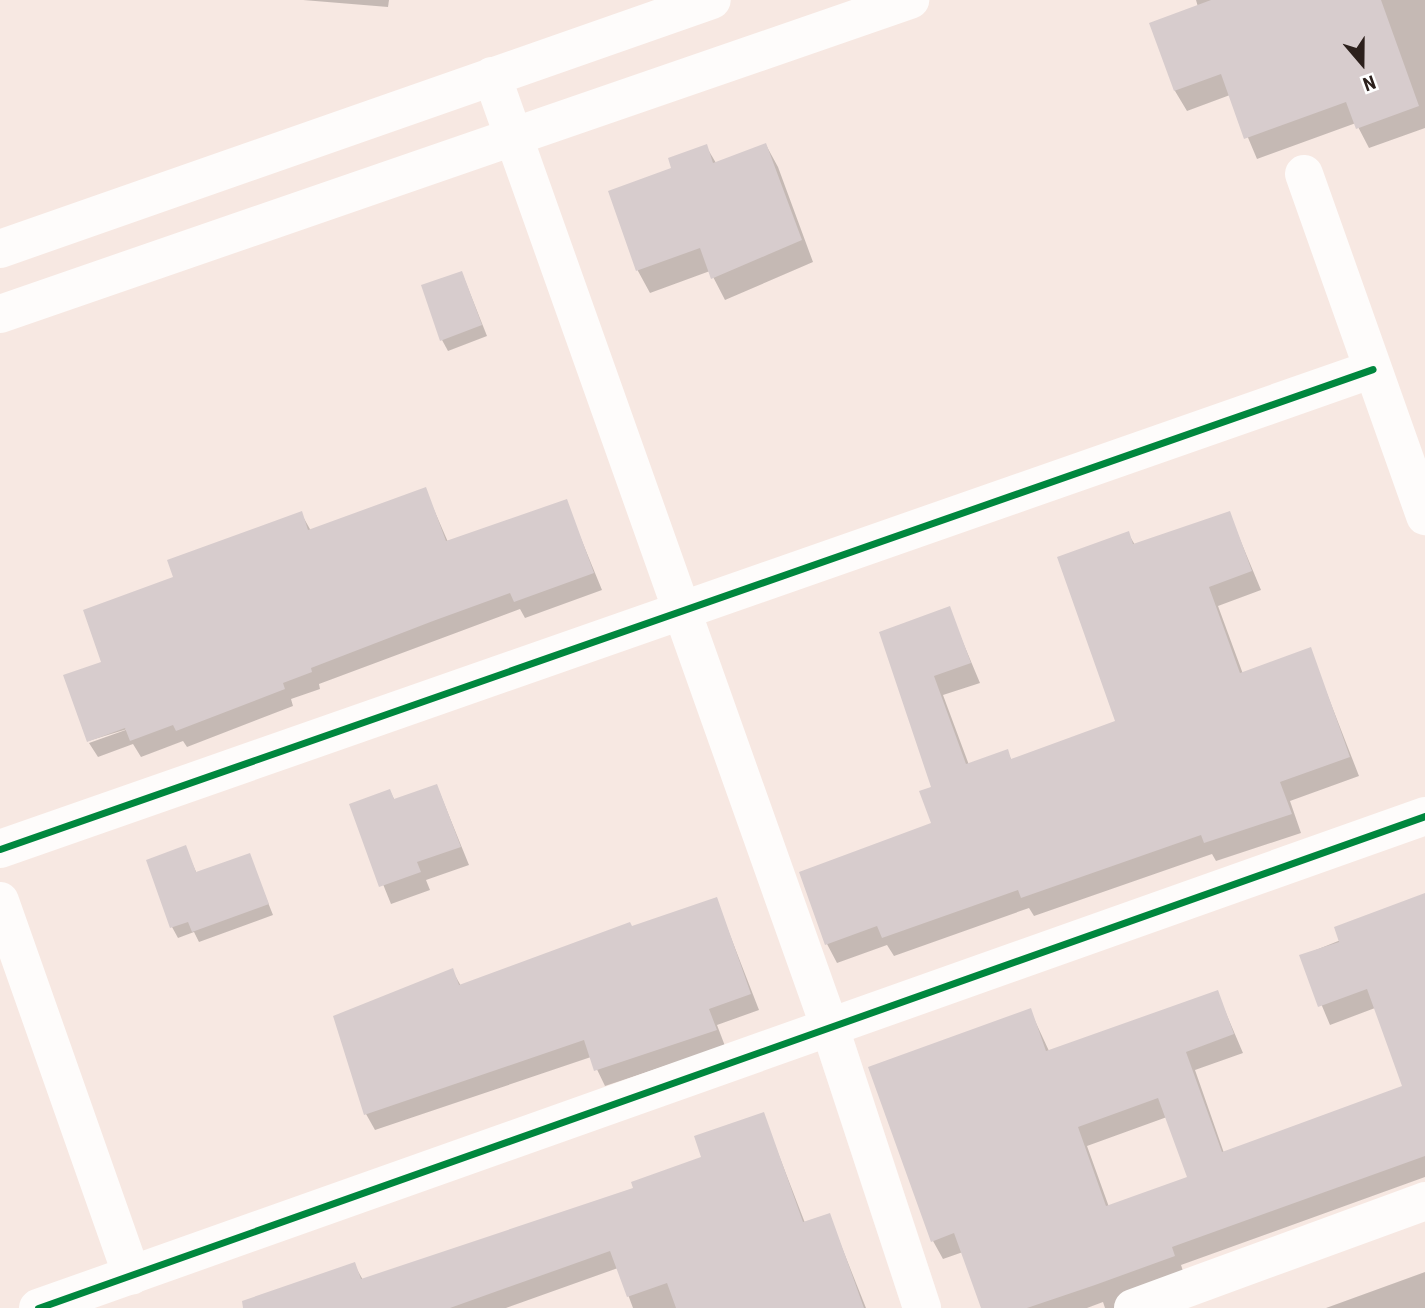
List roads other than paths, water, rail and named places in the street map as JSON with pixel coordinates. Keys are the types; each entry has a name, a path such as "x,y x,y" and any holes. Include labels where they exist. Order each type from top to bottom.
{"street":[{"path":"0,249 712,0"},
{"path":"0,314 512,135 910,0"},
{"path":"492,76 830,1028 922,1308"},
{"path":"1304,174 1425,516"},
{"path":"0,849 1373,369"},
{"path":"38,1308 1425,816"},
{"path":"0,901 132,1275"},
{"path":"1133,1308 1208,1296 1425,1201"}]}
